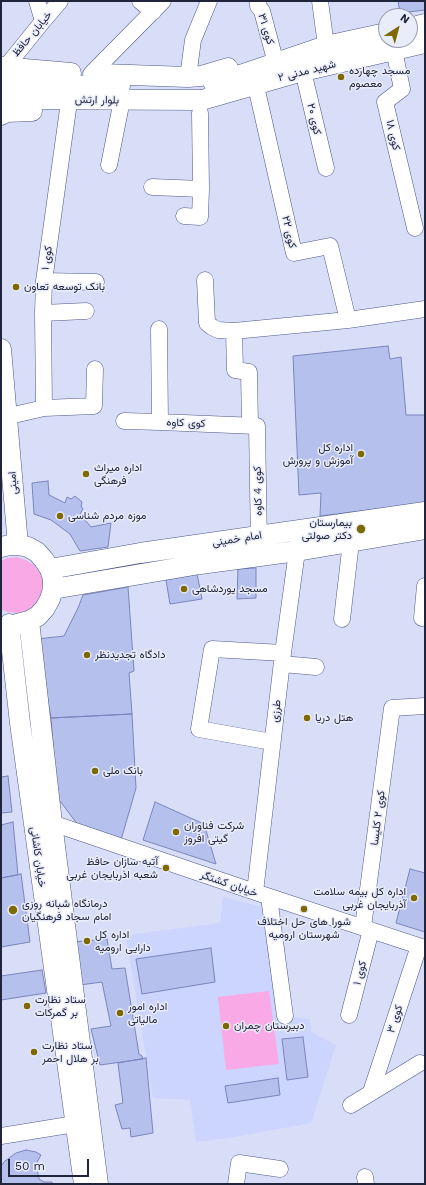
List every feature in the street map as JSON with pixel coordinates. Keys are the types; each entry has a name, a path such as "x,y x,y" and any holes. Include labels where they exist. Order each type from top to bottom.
{"main road":[{"name":"شهید مدنی ۲","path":"288,65 326,46 378,42"},
{"name":"شهید مدنی ۲","path":"192,94 201,88 288,65 378,44"},
{"path":"3,90 91,74 192,94 258,95 288,65"},
{"path":"3,90 68,109 120,110 192,94"},
{"name":"بلوار ارتش","path":"3,90 192,94"},
{"name":"امینی","path":"1,350 4,417 6,542"},
{"name":"امام خمینی","path":"53,589 200,564 297,551 351,533 425,512"},
{"name":"امام خمینی","path":"50,569 140,553 302,530 351,533 425,529"},
{"path":"5,623 19,624 38,616 50,599 53,589 53,579 50,569 37,552 28,547 6,542"},
{"path":"29,621 43,823 98,1184"},
{"name":"خیابان کاشانی","path":"5,623 20,723 43,823 75,1124 84,1184"}],"street":[{"path":"37,1 43,21"},
{"name":"خیابان حافظ","path":"3,90 43,21 60,1"},
{"path":"91,74 158,7 140,1"},
{"path":"184,216 200,217 201,188 192,94 193,40 209,1"},
{"name":"کوی ۳۱","path":"258,1 258,6 288,65"},
{"path":"320,1 326,46"},
{"name":"کوی ۱۸","path":"392,48 402,89 385,102 415,228"},
{"name":"کوی ۲۰","path":"288,65 326,168"},
{"name":"کوی ۲۲","path":"258,95 294,254 330,246 348,320"},
{"name":"کوی ۱","path":"44,408 44,281 68,109"},
{"path":"109,164 120,110"},
{"path":"152,187 201,188"},
{"path":"205,280 207,323 218,330 234,331 424,311"},
{"path":"44,281 96,282"},
{"path":"43,313 86,311"},
{"name":"کوی کاوه","path":"159,329 160,422 253,425"},
{"name":"کوی 4 کاوه","path":"234,331 235,370 249,372 259,556"},
{"path":"4,417 44,408 94,406 95,369"},
{"path":"124,421 160,422"},
{"name":"طرزی","path":"285,1016 262,895 272,742 297,551 302,530"},
{"path":"342,619 351,533"},
{"path":"422,618 425,586"},
{"path":"272,742 199,729 212,649 282,658 316,668"},
{"name":"کوی ۲ کلیسا","path":"367,929 392,708 425,706"},
{"name":"خیابان کشتگر","path":"43,823 422,947"},
{"name":"کوی ۱","path":"349,1016 367,929"},
{"name":"کوی ۳","path":"371,1092 422,947"},
{"path":"351,1105 420,1063"},
{"path":"1,1136 75,1124"},
{"path":"236,1184 239,1163 280,1169"}],"shaded area":[{"path":"17,557 34,565 40,572 43,581 39,599 26,611 17,613 8,612 1,609 1,561 7,558"},
{"name":"دبیرستان چمران","path":"223,897 270,909 285,1016 310,1019 311,1032 336,1045 311,1123 229,1138 196,1142 190,1100 153,1098 126,937 136,934 220,923"},
{"path":"269,991 279,1064 226,1070 218,997"}],"building":[{"path":"398,1 425,1 425,10 418,11 418,8 399,8"},
{"name":"اداره کل آموزش و پرورش","path":"388,346 390,359 401,357 406,415 425,415 425,503 320,516 321,493 299,495 293,356"},
{"name":"موزه مردم شناسی","path":"48,481 49,495 65,503 67,497 71,499 75,496 82,502 81,506 83,509 80,514 91,527 111,523 108,547 80,551 70,534 51,520 34,514 32,483"},
{"path":"256,568 256,598 237,599 238,569"},
{"name":"مسجد یوردشاهی","path":"197,574 202,599 170,604 166,580"},
{"name":"دادگاه تجدیدنظر","path":"128,587 134,671 129,673 132,714 51,718 37,639 64,636 83,595"},
{"name":"بانک ملی","path":"132,714 136,788 121,840 78,825 57,797 51,718"},
{"path":"8,776 12,812 1,813 1,777"},
{"name":"شرکت فناوران گیتی افروز","path":"155,802 204,824 216,864 143,840"},
{"path":"13,822 18,875 1,878 1,825"},
{"name":"اداره کل بیمه سلامت آذربایجان غربی","path":"410,869 425,873 425,932 396,923"},
{"name":"درمانگاه شبانه روزی امام سجاد فرهنگیان","path":"21,874 30,942 1,947 1,878"},
{"name":"اداره امور مالیاتی","path":"107,939 112,969 125,968 139,1054 143,1059 100,1065 91,1029 111,1026 102,982 80,985 72,942"},
{"path":"211,948 215,982 142,994 136,959"},
{"path":"42,970 46,993 1,1000 1,976"},
{"path":"303,1037 308,1077 287,1080 282,1039"},
{"path":"146,1058 153,1133 131,1137 130,1128 122,1129 115,1105 123,1103 118,1063"},
{"path":"278,1078 280,1095 228,1103 225,1086"},
{"path":"26,1150 36,1152 41,1155 36,1164 39,1179 44,1182 52,1182 53,1184 1,1184 1,1166 16,1153"}],"place":[{"name":"مسجد چهارده معصوم","path":"341,77"},
{"name":"بانک توسعه تعاون","path":"16,287"},
{"name":"اداره کل آموزش و پرورش","path":"361,454"},
{"name":"اداره میراث فرهنگی","path":"86,474"},
{"name":"موزه مردم شناسی","path":"60,516"},
{"name":"بیمارستان دکتر صولتی","path":"361,529"},
{"name":"مسجد یوردشاهی","path":"184,589"},
{"name":"دادگاه تجدیدنظر","path":"87,655"},
{"name":"هتل دریا","path":"307,718"},
{"name":"بانک ملی","path":"95,771"},
{"name":"شرکت فناوران گیتی افروز","path":"176,832"},
{"name":"آتیه سازان حافظ شعبه اذربایجان غربی","path":"166,868"},
{"name":"اداره کل بیمه سلامت آذربایجان غربی","path":"414,898"},
{"name":"شورا های حل اختلاف شهرستان ارومیه","path":"304,909"},
{"name":"درمانگاه شبانه روزی امام سجاد فرهنگیان","path":"13,910"},
{"name":"اداره کل دارایی ارومیه","path":"87,941"},
{"name":"ستاد نظارت بر گمرکات","path":"27,1006"},
{"name":"اداره امور مالیاتی","path":"120,1013"},
{"name":"دبیرستان چمران","path":"226,1026"},
{"name":"ستاد نظارت بر هلال احمر","path":"34,1052"}]}
